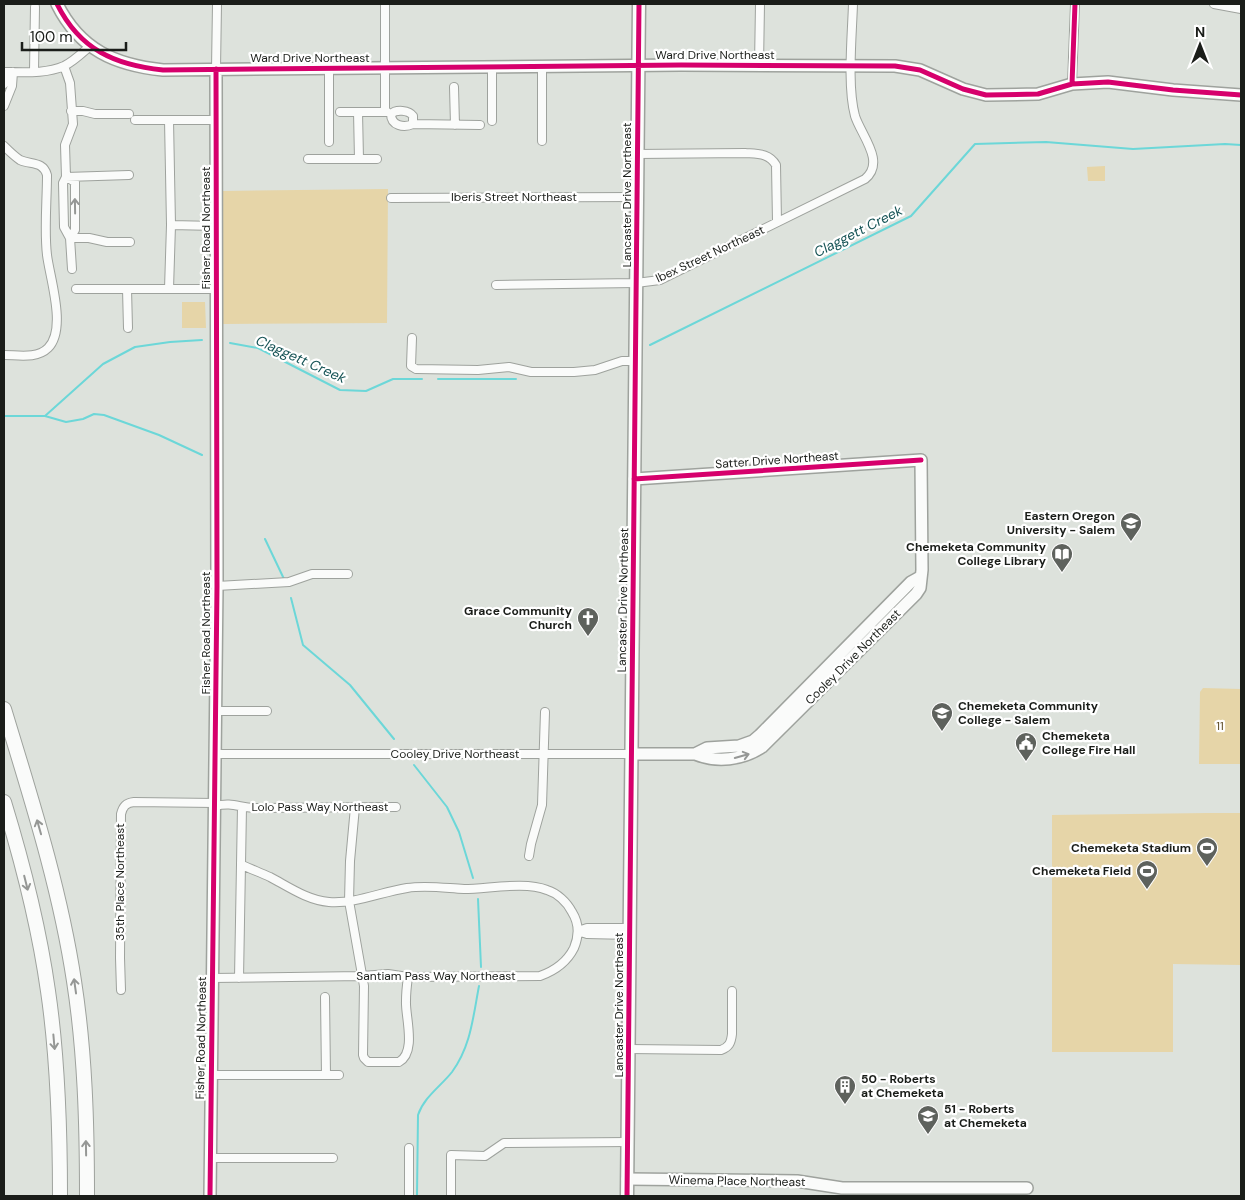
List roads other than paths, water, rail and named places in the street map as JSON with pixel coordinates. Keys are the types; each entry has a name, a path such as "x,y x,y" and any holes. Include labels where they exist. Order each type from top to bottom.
{"highway":[{"path":"4,709 51,870 74,979 83,1068 87,1196"},
{"path":"5,808 32,904 48,991 57,1088 60,1196"}],"main road":[{"name":"Lancaster Drive Northeast","path":"627,1196 639,4"}],"street":[{"name":"Ward Drive Northeast","path":"57,4 70,24 90,46 123,63 142,68 163,70 638,65 907,67 920,70 963,90 986,94 1038,94 1072,84 1121,83 1174,90 1241,95"},
{"path":"216,69 217,4"},
{"path":"385,4 384,68 388,113 391,118 396,124 406,126 413,124 480,125"},
{"path":"759,65 760,4"},
{"path":"851,66 853,4"},
{"path":"1072,84 1075,4"},
{"path":"1214,4 1241,9"},
{"path":"34,71 35,7"},
{"path":"4,72 47,70 64,66 90,46"},
{"path":"64,66 70,83 72,130 64,151 66,176"},
{"path":"542,66 542,141"},
{"name":"Ibex Street Northeast","path":"496,286 636,283 660,280 865,179 873,169 874,163 871,150 855,115 851,66"},
{"path":"492,67 492,121"},
{"path":"329,68 329,142"},
{"name":"Fisher Road Northeast","path":"210,1196 217,586 216,69"},
{"path":"4,84 13,72"},
{"path":"4,106 12,86 13,72"},
{"path":"454,87 455,125"},
{"path":"71,111 169,120 216,120"},
{"path":"340,112 408,112 413,116 413,124"},
{"path":"358,112 359,159"},
{"path":"169,120 169,289"},
{"path":"4,146 16,158 24,162 41,165 47,175 47,255 56,300 55,335 50,346 40,354 4,355"},
{"path":"637,154 761,154 773,160 776,165 777,222"},
{"path":"308,159 377,159"},
{"path":"66,176 130,175"},
{"path":"66,176 75,182 75,230 70,238 72,269"},
{"name":"Iberis Street Northeast","path":"391,198 637,197"},
{"path":"170,225 216,226"},
{"path":"70,238 89,238 107,242 130,242"},
{"path":"76,289 216,289"},
{"path":"127,289 128,328"},
{"path":"412,338 411,366 416,369 478,370 509,367 531,372 574,372 595,370 622,361 635,360"},
{"name":"Satter Drive Northeast","path":"634,479 922,460"},
{"name":"Cooley Drive Northeast","path":"215,754 695,754 707,759 731,759 747,755 762,747 920,588 922,570 922,460"},
{"path":"217,586 289,582 312,574 348,574"},
{"path":"216,711 267,711"},
{"path":"529,856 530,844 542,805 545,712"},
{"name":"35th Place Northeast","path":"121,990 122,808 134,802 215,804"},
{"name":"Lolo Pass Way Northeast","path":"215,804 234,803 242,807 396,807"},
{"path":"239,978 242,807"},
{"path":"355,807 350,861 349,901 364,990 363,1056 368,1062 399,1062 405,1056 410,1033 406,1001 408,976"},
{"path":"242,865 290,890 330,902 349,901 396,890 421,887 465,889 535,887 552,892 565,902 574,917 578,931 586,934 630,932"},
{"name":"Santiam Pass Way Northeast","path":"212,978 388,974 408,976 540,976 553,970 568,957 576,943 578,931"},
{"path":"629,1049 722,1050 726,1048 732,1042 732,991"},
{"path":"325,997 326,1075"},
{"path":"211,1075 339,1075"},
{"path":"451,1196 452,1155 485,1156 504,1143 628,1142"},
{"path":"409,1148 409,1196"},
{"path":"210,1158 333,1158"},
{"name":"Winema Place Northeast","path":"627,1180 797,1181 842,1188 1027,1188"}],"waterway":[{"name":"Claggett Creek","path":"650,345 911,216 975,144 1046,142 1133,149 1225,144 1241,145"},
{"name":"Claggett Creek","path":"45,416 103,364 135,347 202,340"},
{"name":"Claggett Creek","path":"230,343 258,348 340,390 366,391 393,379 422,379"},
{"name":"Claggett Creek","path":"438,379 516,379"},
{"name":"Claggett Creek","path":"4,416 45,416 66,422 83,419 94,414 104,415 159,435 202,455"},
{"name":"Claggett Creek","path":"265,539 284,579"},
{"name":"Claggett Creek","path":"291,598 303,645 350,685 394,739"},
{"name":"Claggett Creek","path":"414,765 447,807 459,832 473,878"},
{"name":"Claggett Creek","path":"478,899 481,967"},
{"name":"Claggett Creek","path":"417,1195 418,1115 428,1097 452,1072 463,1052 470,1031 479,986"}],"place":[{"name":"Eastern Oregon University - Salem","path":"1131,542"},
{"name":"Chemeketa Community College Library","path":"1062,573"},
{"name":"Grace Community Church","path":"588,637"},
{"name":"Chemeketa Community College - Salem","path":"942,732"},
{"name":"Chemeketa College Fire Hall","path":"1026,762"},
{"name":"Chemeketa Stadium","path":"1207,867"},
{"name":"Chemeketa Field","path":"1147,890"},
{"name":"50 - Roberts at Chemeketa","path":"845,1105"},
{"name":"51 - Roberts at Chemeketa","path":"928,1135"}],"park label":[{"name":"11","path":"1220,726"}]}
